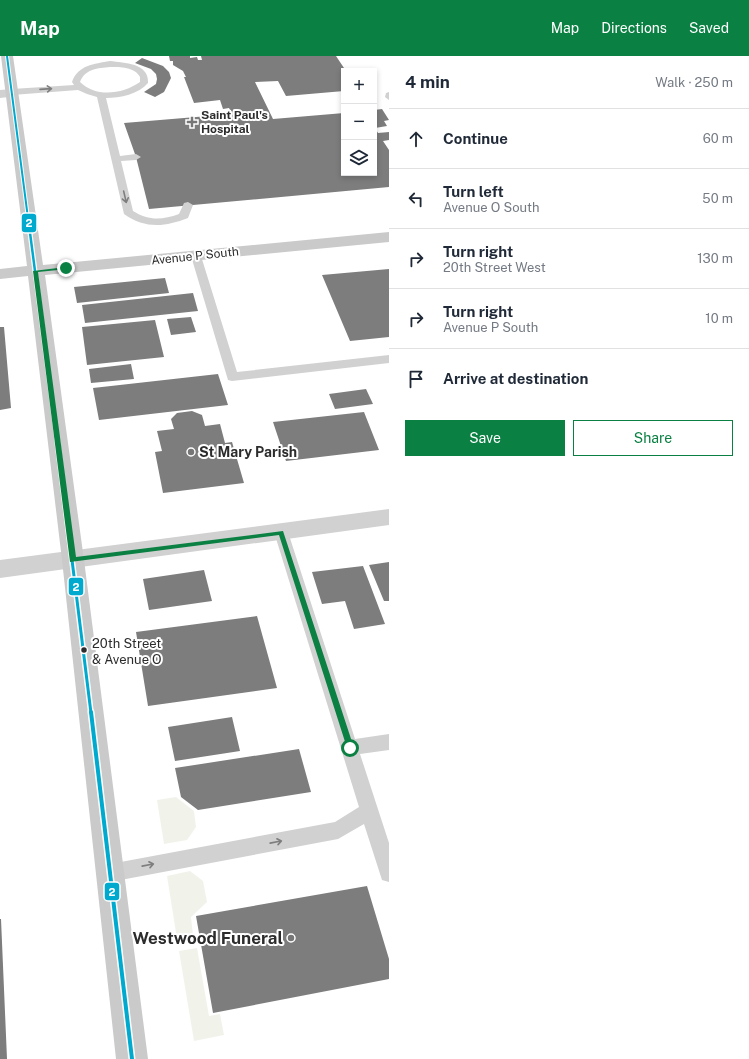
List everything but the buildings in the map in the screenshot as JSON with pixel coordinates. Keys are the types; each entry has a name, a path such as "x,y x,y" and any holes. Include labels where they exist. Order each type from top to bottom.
{"main road":[{"path":"7,56 73,560 132,1059"},
{"name":"Avenue P South","path":"0,274 389,237"}],"street":[{"path":"0,569 389,517"}],"lane":[{"path":"11,89 79,87 101,95 117,94 132,91 144,83 145,78 138,70 121,65 110,64 84,70 74,77 79,87"},
{"path":"101,95 128,212 138,220 152,223 170,222 184,216 188,205"},
{"path":"116,159 136,157"},
{"path":"196,256 232,377 389,358"},
{"path":"281,532 389,873"},
{"path":"350,748 389,742"},
{"path":"110,873 338,830 370,811"}],"shaded area":[{"path":"176,797 194,811 196,827 187,840 164,844 157,800"},
{"path":"190,871 203,881 207,902 191,917 193,935 177,939 167,876"},
{"path":"197,948 209,1016 220,1014 224,1035 194,1041 179,951"}],"transit line":[{"name":"2","path":"7,56 73,560 132,1059"}],"place":[{"name":"Saint Paul's Hospital","path":"192,122"},
{"name":"St Mary Parish","path":"191,452"},
{"name":"20th Street & Avenue O","path":"84,650"},
{"name":"Westwood Funeral","path":"291,938"}],"route":[{"path":"66,268 35,271 73,560 281,532 350,748"}]}
